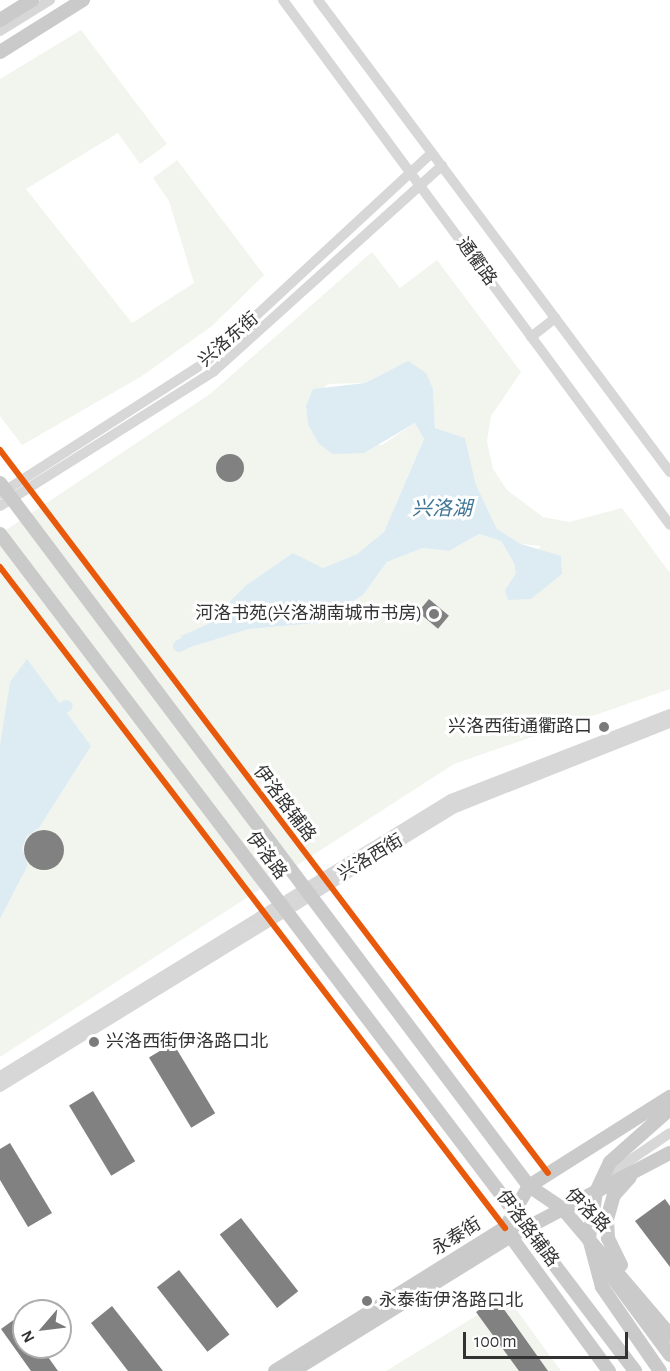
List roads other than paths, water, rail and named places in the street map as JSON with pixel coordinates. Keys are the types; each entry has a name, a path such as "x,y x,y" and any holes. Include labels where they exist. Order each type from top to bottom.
{"main road":[{"path":"0,20 32,0"},
{"path":"0,52 83,0"},
{"name":"伊洛路","path":"3,495 529,1186 562,1208"},
{"name":"伊洛路","path":"0,534 512,1213 635,1371"},
{"name":"永泰街","path":"293,1371 508,1232 512,1213 529,1186 670,1097"},
{"path":"660,1371 602,1287 589,1238 596,1192 610,1162 670,1109"},
{"path":"670,1153 628,1178 614,1195 608,1238 624,1284 670,1355"},
{"name":"永泰街","path":"275,1371 508,1232 524,1228 670,1153"},
{"path":"562,1208 624,1284 670,1335"},
{"name":"伊洛路辅路","path":"508,1232 609,1371"}],"street":[{"path":"0,31 50,0"},
{"name":"通衢路","path":"283,0 531,337 667,512 670,525"},
{"name":"通衢路","path":"318,0 670,472"},
{"name":"兴洛东街","path":"3,495 207,361 432,153"},
{"name":"兴洛东街","path":"3,495 214,371 442,166"},
{"path":"531,337 555,318"},
{"name":"兴洛西街","path":"0,1076 304,892 451,799 670,714"},
{"name":"兴洛西街","path":"304,892 455,807 670,723"},
{"name":"兴洛西街","path":"0,1087 281,906"},
{"path":"562,1208 670,1133"}],"water":[{"name":"兴洛湖","path":"408,361 426,373 433,389 435,428 465,438 476,485 497,529 521,544 561,556 562,574 531,599 508,600 505,590 516,573 514,563 501,541 479,534 449,551 423,548 387,562 363,595 318,623 249,629 188,648 181,636 208,624 245,586 293,553 323,568 357,554 384,532 424,439 415,423 364,453 333,454 319,444 308,425 306,406 313,389 365,383"},
{"path":"27,659 91,746 39,828 27,836 22,848 28,865 0,919 0,745 10,682"}],"waterway":[{"path":"179,646 185,643"},
{"path":"63,708 67,706"}],"place":[{"name":"河洛书苑(兴洛湖南城市书房)","path":"434,614"},
{"name":"兴洛西街通衢路口","path":"604,727"},
{"name":"兴洛西街伊洛路口北","path":"94,1042"},
{"name":"永泰街伊洛路口北","path":"367,1301"}]}
